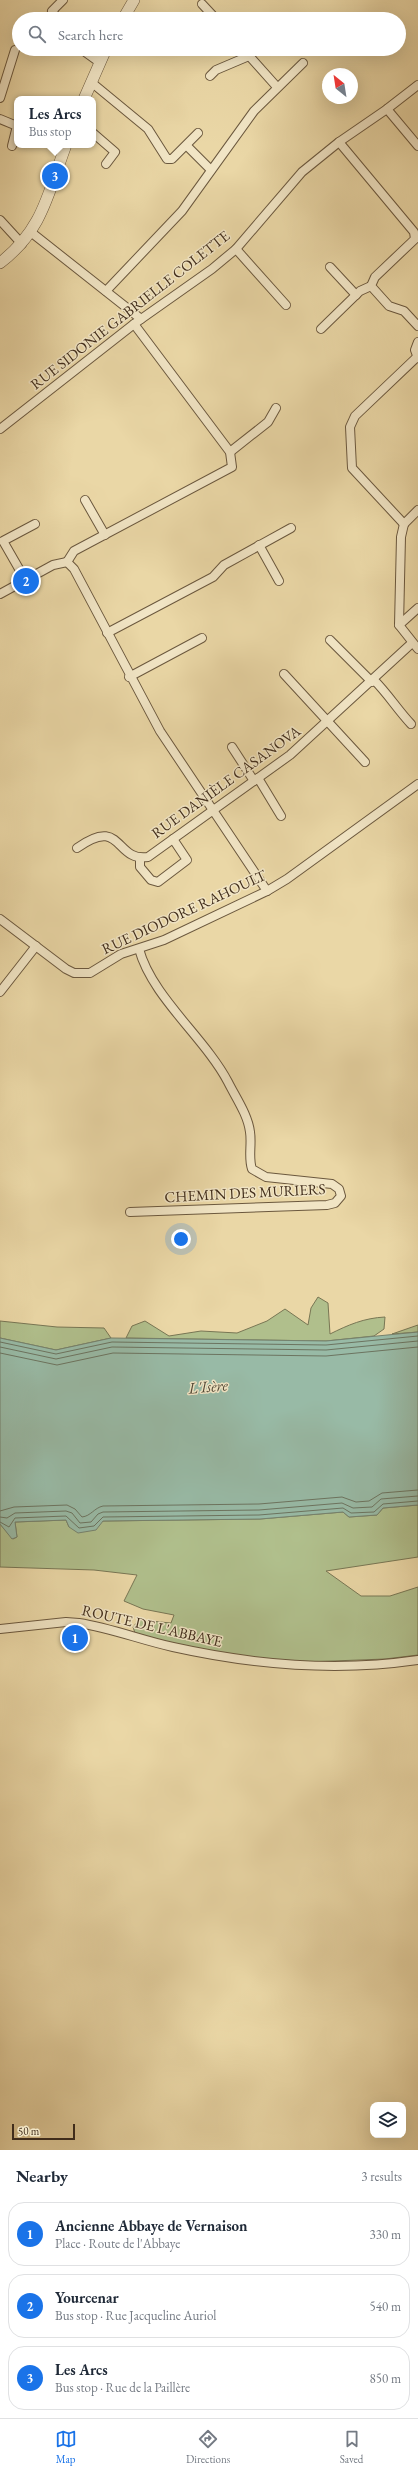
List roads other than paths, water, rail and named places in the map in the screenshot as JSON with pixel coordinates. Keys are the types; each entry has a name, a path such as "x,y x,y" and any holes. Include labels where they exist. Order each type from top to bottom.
{"street":[{"path":"53,12 52,11 63,0"},
{"path":"127,12 134,0"},
{"path":"202,4 209,12"},
{"path":"0,98 12,56"},
{"path":"91,56 99,62"},
{"path":"85,96 102,56"},
{"path":"210,76 216,70 250,56 277,87"},
{"path":"106,291 182,211 254,111 303,63"},
{"path":"91,82 148,129 167,159 172,159 187,146 198,133"},
{"name":"RUE SIDONIE GABRIELLE COLETTE","path":"0,428 137,321 212,269 236,249 302,172 339,142 387,109 418,85"},
{"path":"387,109 418,146"},
{"path":"0,119 14,125"},
{"path":"96,136 115,152 106,164"},
{"path":"12,146 14,138"},
{"path":"321,329 356,295 371,286 375,277 416,239 414,232 339,142"},
{"path":"187,146 211,170"},
{"path":"0,264 22,244 32,232 65,148"},
{"path":"0,220 22,244"},
{"path":"0,594 53,565 67,562 74,551 232,467 230,452 137,321 106,291 32,232"},
{"path":"236,249 286,305"},
{"path":"330,267 356,295"},
{"path":"371,286 389,306 404,311 418,326"},
{"path":"404,524 352,468 350,427 355,416 418,358 414,350 418,342"},
{"path":"230,452 268,422 276,408"},
{"path":"85,500 105,535"},
{"path":"399,625 401,538 404,524 418,510"},
{"path":"26,581 3,541 35,524"},
{"path":"107,633 213,578 224,565 291,528"},
{"path":"259,545 280,581"},
{"path":"67,562 74,569 129,677 169,747 267,891"},
{"path":"399,625 418,608"},
{"name":"RUE DANIÈLE CASANOVA","path":"140,858 148,857 290,755 373,681 415,646 399,625"},
{"path":"129,677 202,638"},
{"path":"330,640 390,696 391,702 411,724"},
{"path":"284,674 365,762"},
{"path":"232,747 281,816"},
{"name":"RUE DIODORE RAHOULT","path":"36,946 74,973 90,973 121,954 164,940 287,880 418,784"},
{"path":"77,848 98,835 106,836 115,840 131,855 140,858 140,867 151,880 158,882 187,860 173,839"},
{"path":"0,919 36,946 0,992"},
{"name":"CHEMIN DES MURIERS","path":"130,1212 327,1205 335,1203 341,1196 339,1189 332,1184 266,1177 252,1168 250,1127 243,1110 222,1072 154,981 142,962 139,949"},
{"name":"ROUTE DE L'ABBAYE","path":"0,1629 66,1622 79,1623 193,1652 277,1665 338,1667 418,1660"}],"water":[{"name":"L'Isère","path":"418,1332 418,1505 383,1508 377,1515 349,1517 343,1512 260,1519 103,1521 96,1530 78,1533 69,1527 66,1520 15,1522 17,1537 12,1539 0,1524 0,1338 56,1350 111,1338 326,1341"}],"place":[{"name":"Les Arcs","path":"55,176"},
{"name":"Yourcenar","path":"26,581"},
{"name":"Ancienne Abbaye de Vernaison","path":"75,1638"}]}
